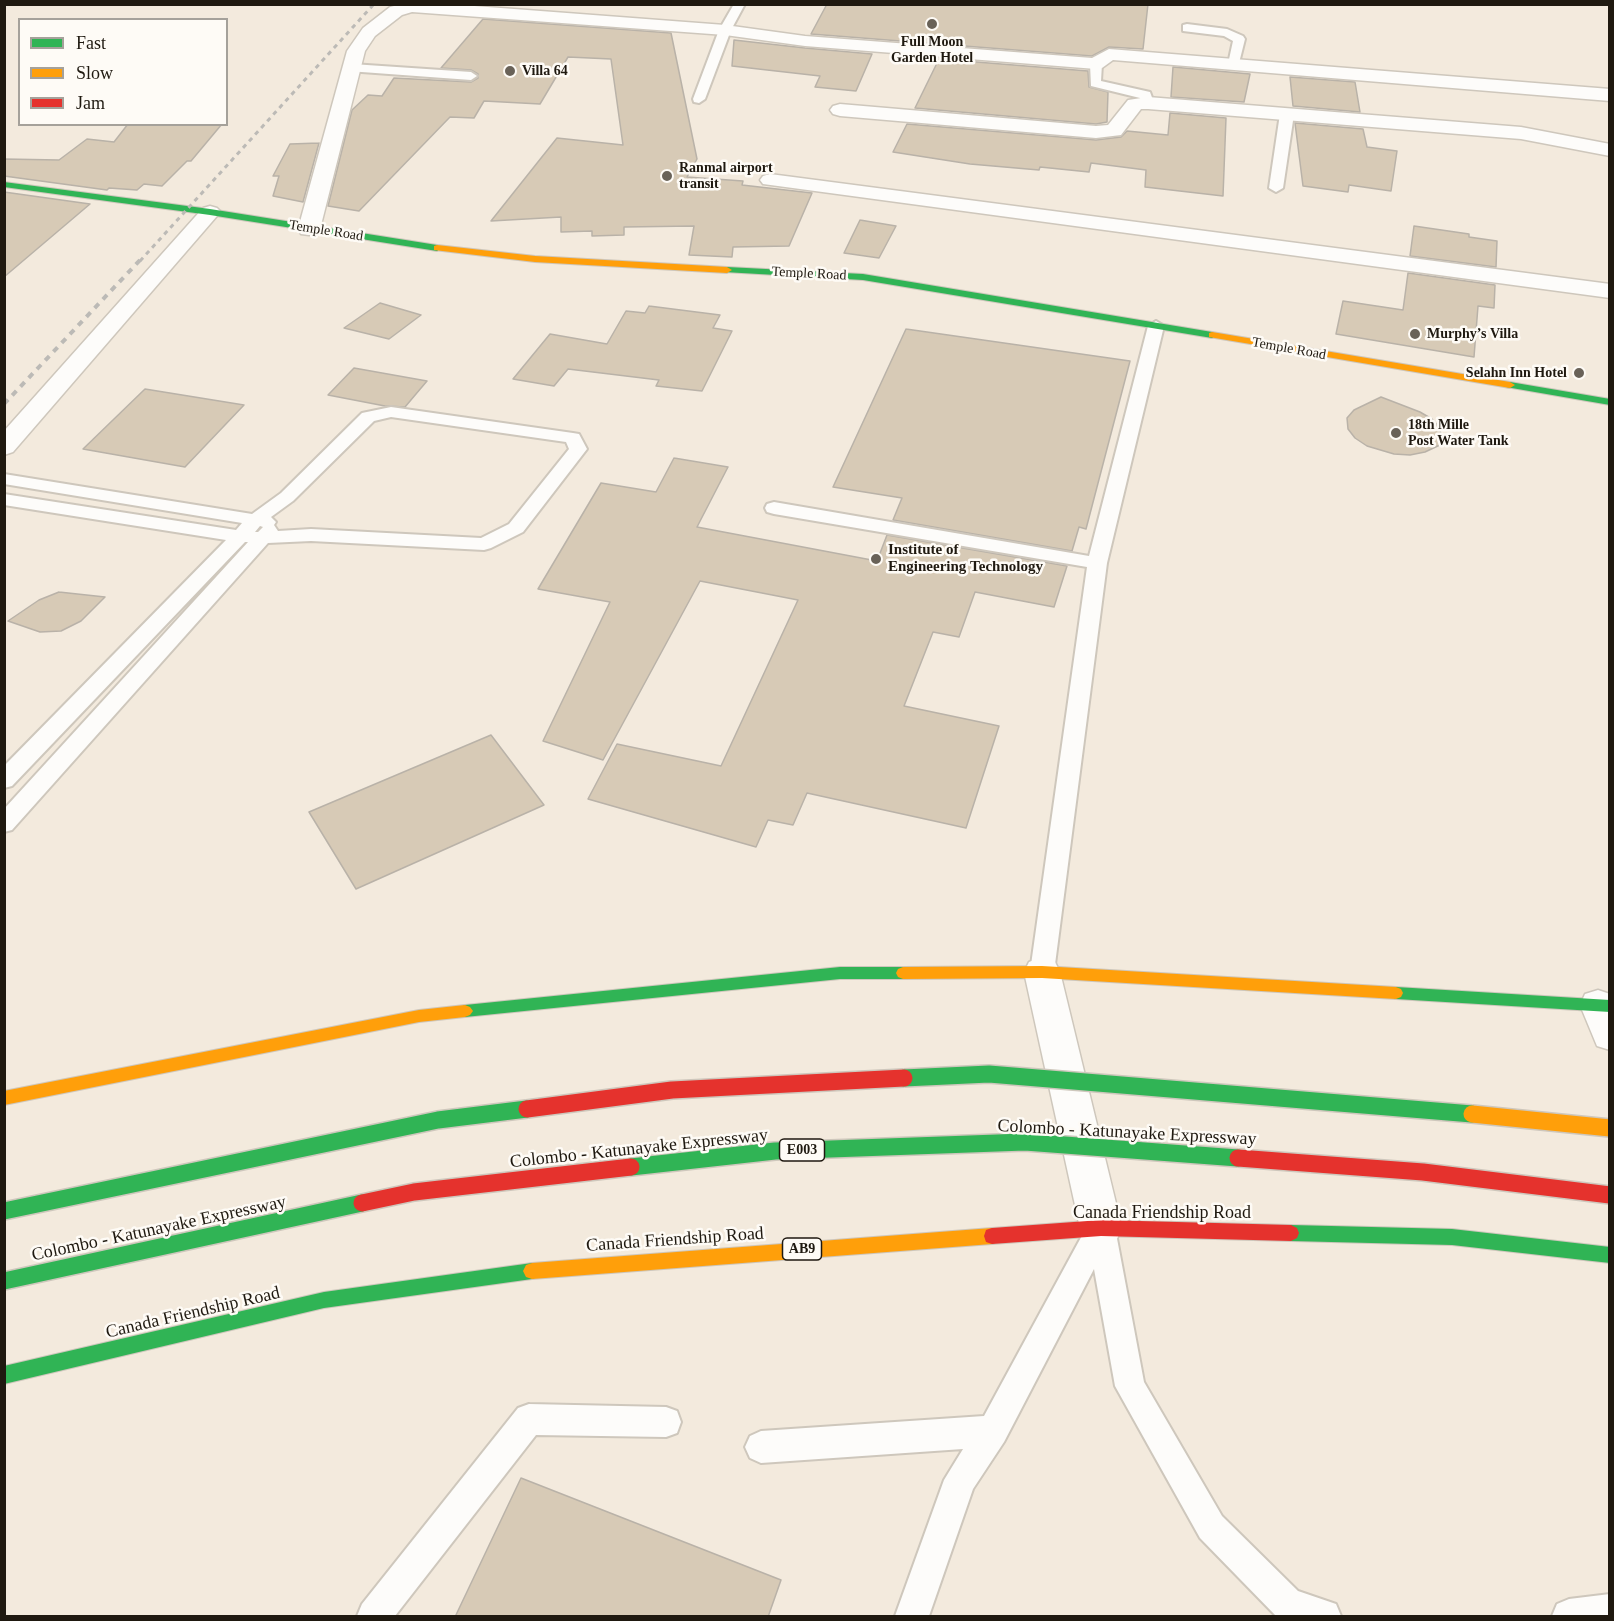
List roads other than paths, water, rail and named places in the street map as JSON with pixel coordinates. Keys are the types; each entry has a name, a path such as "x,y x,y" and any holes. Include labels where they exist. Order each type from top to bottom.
{"main road":[{"name":"Temple Road","path":"4,184 210,212 448,250 536,259 863,277 1610,402"},
{"path":"4,1098 419,1016 840,973 1042,972 1606,1015"},
{"path":"4,1210 438,1120 672,1090 989,1074 1405,1108 1610,1128"},
{"name":"Colombo - Katunayake Expressway","path":"4,1281 414,1192 775,1151 1025,1142 1423,1172 1610,1195"},
{"name":"Canada Friendship Road","path":"4,1375 324,1300 560,1267 1101,1228 1452,1237 1610,1255"}],"street":[{"path":"309,229 356,51 369,32 401,8 725,30 804,41 1096,64 1109,54 1610,95"},
{"path":"840,110 1096,132 1114,131 1135,104 1148,103 1521,133 1610,150"},
{"path":"770,180 1610,291"},
{"path":"4,447 210,212"},
{"path":"1042,972 1101,1228"}],"lane":[{"path":"699,99 725,30 740,4"},
{"path":"1187,28 1227,33 1239,39 1233,64"},
{"path":"1096,64 1095,83 1145,95 1148,103"},
{"path":"352,68 471,76"},
{"path":"1276,188 1287,114"},
{"path":"1042,972 1097,563 1156,326"},
{"path":"4,479 264,527 311,535 484,544 516,528 578,449 573,438 391,412 368,417 287,497 264,527 4,824"},
{"path":"4,499 240,536"},
{"path":"774,508 1097,563"},
{"path":"4,780 240,536 264,527"},
{"path":"912,1617 960,1480 993,1431 1101,1228"},
{"path":"1101,1228 1130,1386 1211,1527 1290,1611 1324,1617"},
{"path":"374,1617 529,1419 666,1422"},
{"path":"761,1447 993,1431"},
{"path":"1569,1617 1610,1611"}],"railway":[{"path":"140,261 374,4"},
{"path":"4,404 141,259"}],"place":[{"name":"Full Moon Garden Hotel","path":"932,24"},
{"name":"Villa 64","path":"510,71"},
{"name":"Ranmal airport transit","path":"667,176"},
{"name":"Murphy’s Villa","path":"1415,334"},
{"name":"Selahn Inn Hotel","path":"1579,373"},
{"name":"18th Mille Post Water Tank","path":"1396,433"},
{"name":"Institute of Engineering Technology","path":"876,559"}]}
